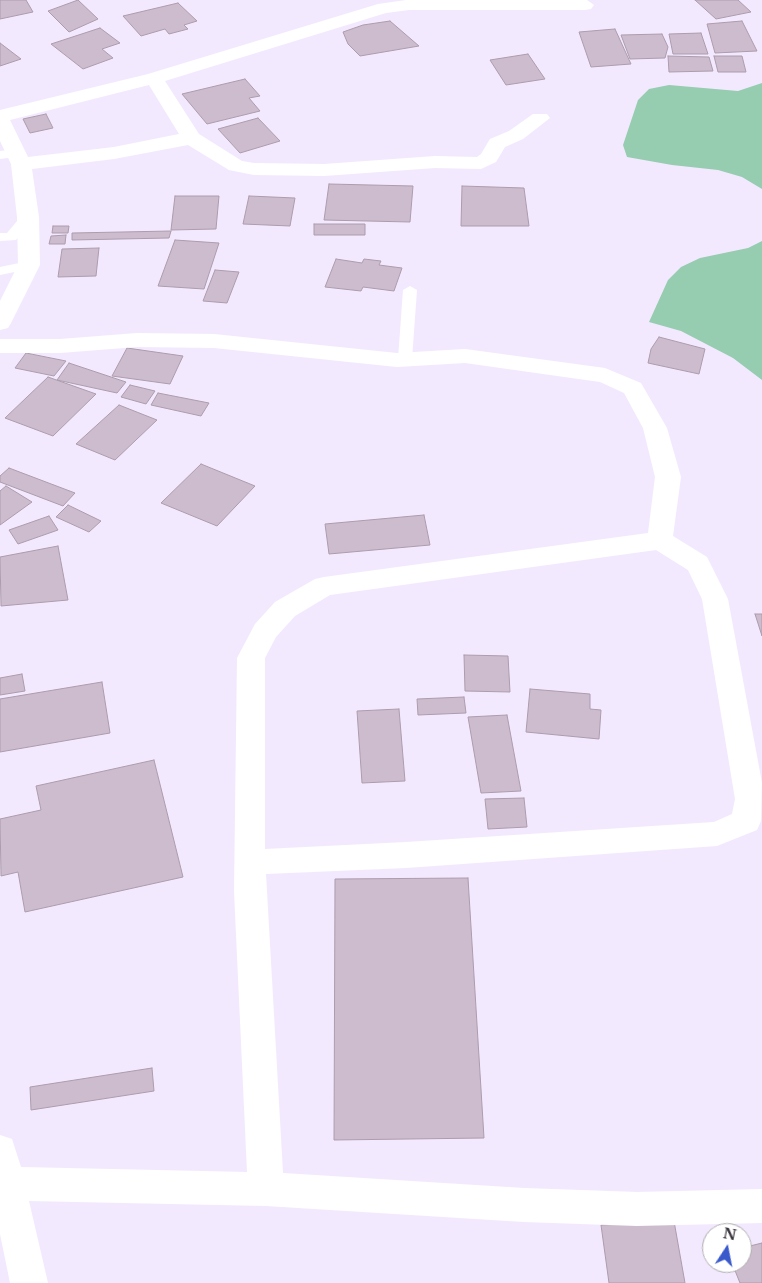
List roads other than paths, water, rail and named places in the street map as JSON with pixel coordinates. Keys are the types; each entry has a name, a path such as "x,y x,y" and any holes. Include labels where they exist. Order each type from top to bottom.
{"street":[{"path":"0,116 154,78 384,8 408,5 585,5"},
{"path":"154,78 191,138 236,166 254,169 324,170 435,162 480,163 489,158 497,143 516,135 540,118"},
{"path":"0,120 13,158 28,217 28,265 0,323"},
{"path":"13,158 114,153 191,138"},
{"path":"0,346 60,346 137,340 214,341 406,359 465,356 605,375 632,388 656,428 668,477 660,540"},
{"path":"251,862 406,855 717,834 746,821 750,799 715,599 698,564 660,540 324,586 285,609 265,631 251,658 250,891 266,1189"},
{"path":"29,1283 3,1174 524,1206 637,1209 762,1206"}],"lane":[{"path":"0,237 11,237 28,217"},
{"path":"0,271 28,265"},
{"path":"406,359 410,290"}]}
